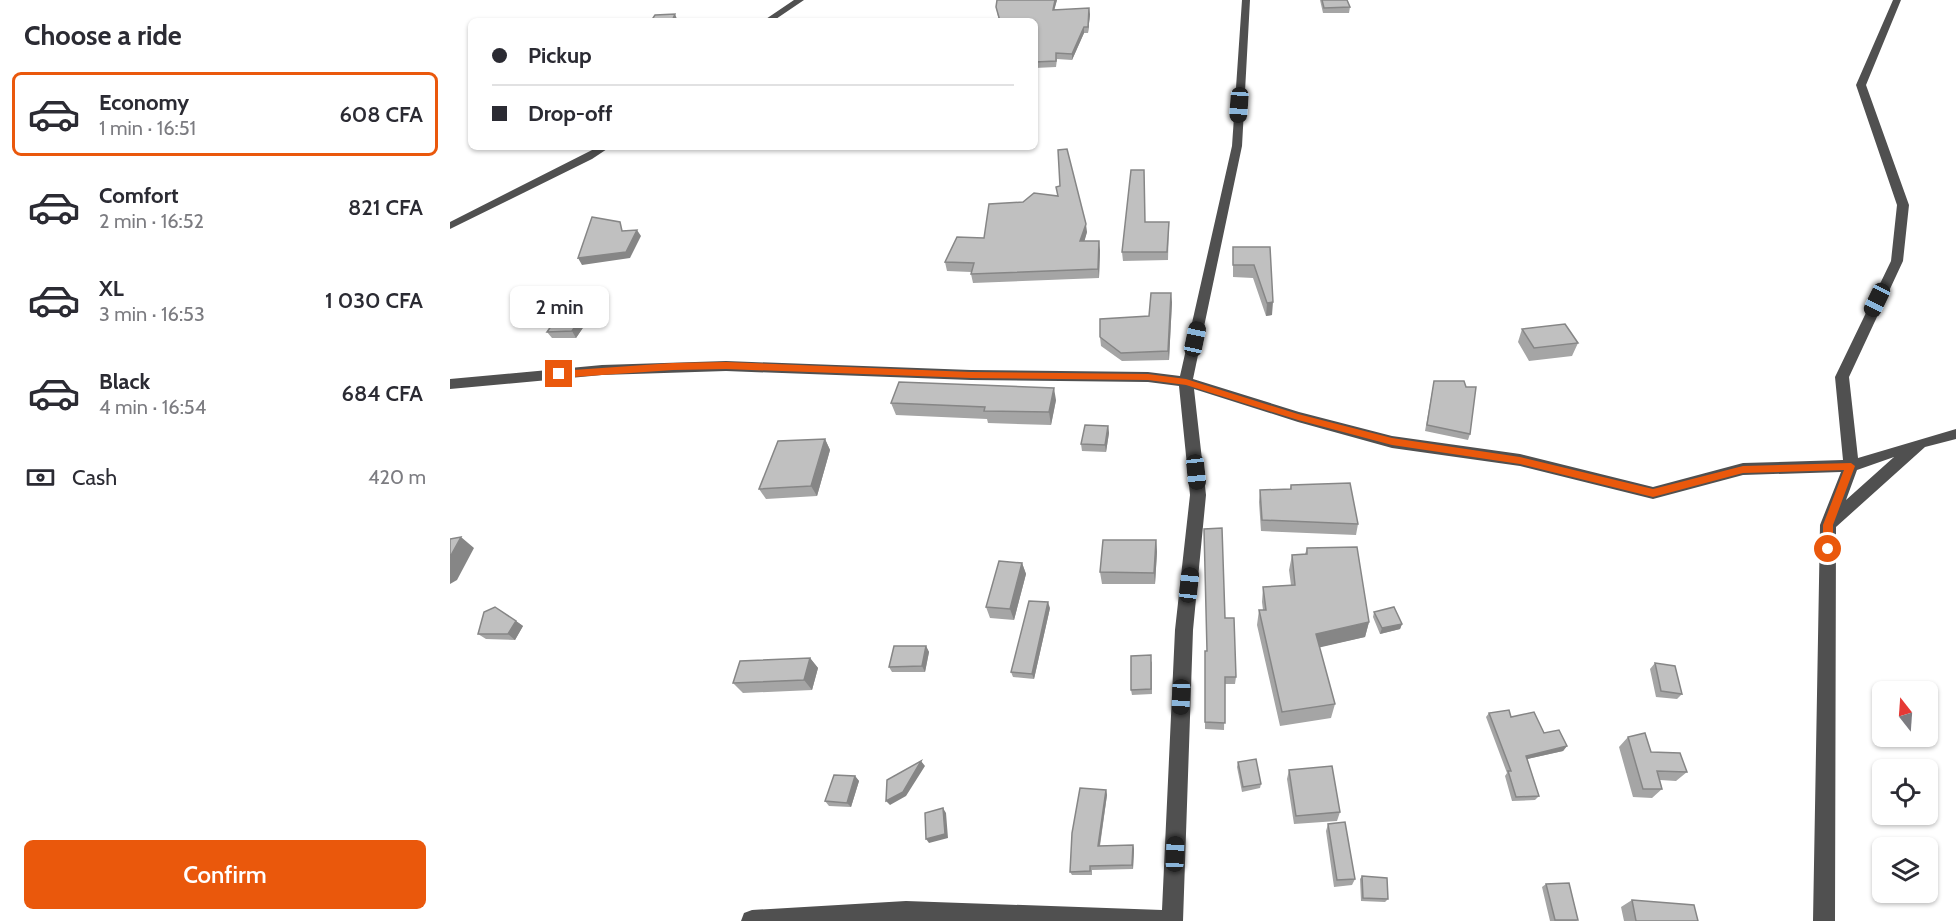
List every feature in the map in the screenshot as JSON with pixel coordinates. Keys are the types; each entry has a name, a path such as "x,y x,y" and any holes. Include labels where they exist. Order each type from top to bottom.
{"street":[{"path":"772,18 800,0"},
{"path":"1172,921 1184,630 1198,495 1186,382 1237,146 1246,0"},
{"path":"1824,921 1828,525 1851,466 1842,376 1897,261 1903,205 1861,85 1897,0"},
{"path":"450,226 599,150"},
{"path":"450,384 602,370 726,366 971,375 1148,377 1186,382 1298,417 1392,442 1520,460 1653,493 1743,469 1851,466 1920,443 1956,434"},
{"path":"1828,525 1920,443"},
{"path":"752,921 906,912 1165,921"}],"building":[{"path":"997,0 1055,0 1053,10 1089,8 1088,27 1084,27 1072,54 1056,53 1056,61 1038,62 1038,18 999,18 996,7"},
{"path":"1322,0 1347,0 1350,7 1324,8"},
{"path":"675,14 673,18 653,18 655,15"},
{"path":"1067,149 1086,224 1080,241 1099,241 1098,269 971,274 974,263 945,262 957,237 984,238 989,204 1023,202 1034,193 1058,196 1056,187 1060,186 1058,150"},
{"path":"1131,170 1144,170 1145,222 1169,222 1167,252 1122,252"},
{"path":"592,217 620,222 622,231 637,230 626,252 578,258"},
{"path":"1233,247 1270,247 1273,302 1267,303 1254,265 1233,265"},
{"path":"1151,293 1171,293 1168,351 1121,353 1100,337 1100,319 1149,316"},
{"path":"589,306 572,331 547,332 554,322 531,309"},
{"path":"1565,324 1578,343 1534,348 1522,329"},
{"path":"1434,381 1464,381 1466,387 1476,387 1470,434 1427,425"},
{"path":"899,382 1054,388 1049,412 984,411 985,407 891,403"},
{"path":"1085,425 1108,426 1105,445 1081,444"},
{"path":"825,439 811,486 759,489 778,441"},
{"path":"1350,483 1358,524 1262,520 1260,490 1291,489 1291,485"},
{"path":"1222,528 1225,618 1234,618 1236,677 1225,677 1225,723 1205,722 1205,651 1207,651 1204,529"},
{"path":"461,537 450,557 450,539"},
{"path":"1103,540 1156,540 1154,573 1100,572"},
{"path":"1357,547 1369,622 1316,634 1335,704 1282,712 1259,610 1266,610 1263,587 1295,585 1292,555 1307,554 1307,548"},
{"path":"999,561 1022,563 1010,609 986,607"},
{"path":"1029,601 1048,602 1032,674 1011,672"},
{"path":"495,607 516,621 508,634 478,634 484,612"},
{"path":"1394,607 1402,624 1382,628 1374,612"},
{"path":"894,646 926,646 922,666 889,667"},
{"path":"1151,655 1151,689 1131,690 1131,656"},
{"path":"810,658 804,680 733,683 740,661"},
{"path":"1655,663 1675,666 1682,694 1661,691"},
{"path":"1509,710 1511,717 1534,712 1544,733 1559,730 1567,746 1526,756 1539,796 1516,797 1508,771 1511,771 1489,713"},
{"path":"1645,733 1651,752 1680,753 1687,772 1657,771 1662,789 1643,789 1628,737"},
{"path":"1256,759 1261,784 1243,787 1238,762"},
{"path":"921,761 903,792 886,801 887,780"},
{"path":"1332,766 1340,812 1296,816 1289,770"},
{"path":"834,775 855,776 847,803 825,801"},
{"path":"1080,788 1106,790 1098,846 1133,845 1132,865 1090,866 1090,871 1070,872 1072,833"},
{"path":"943,808 945,834 926,839 925,813"},
{"path":"1345,822 1355,879 1337,880 1328,824"},
{"path":"1362,876 1387,878 1388,899 1363,898"},
{"path":"1569,883 1578,920 1555,920 1546,884"},
{"path":"1632,900 1694,905 1698,921 1636,921"}],"route":[{"path":"559,374 673,366 726,366 971,375 1148,377 1186,382 1298,417 1392,442 1520,460 1601,482 1653,493 1743,469 1851,466 1828,525 1828,549"}]}
